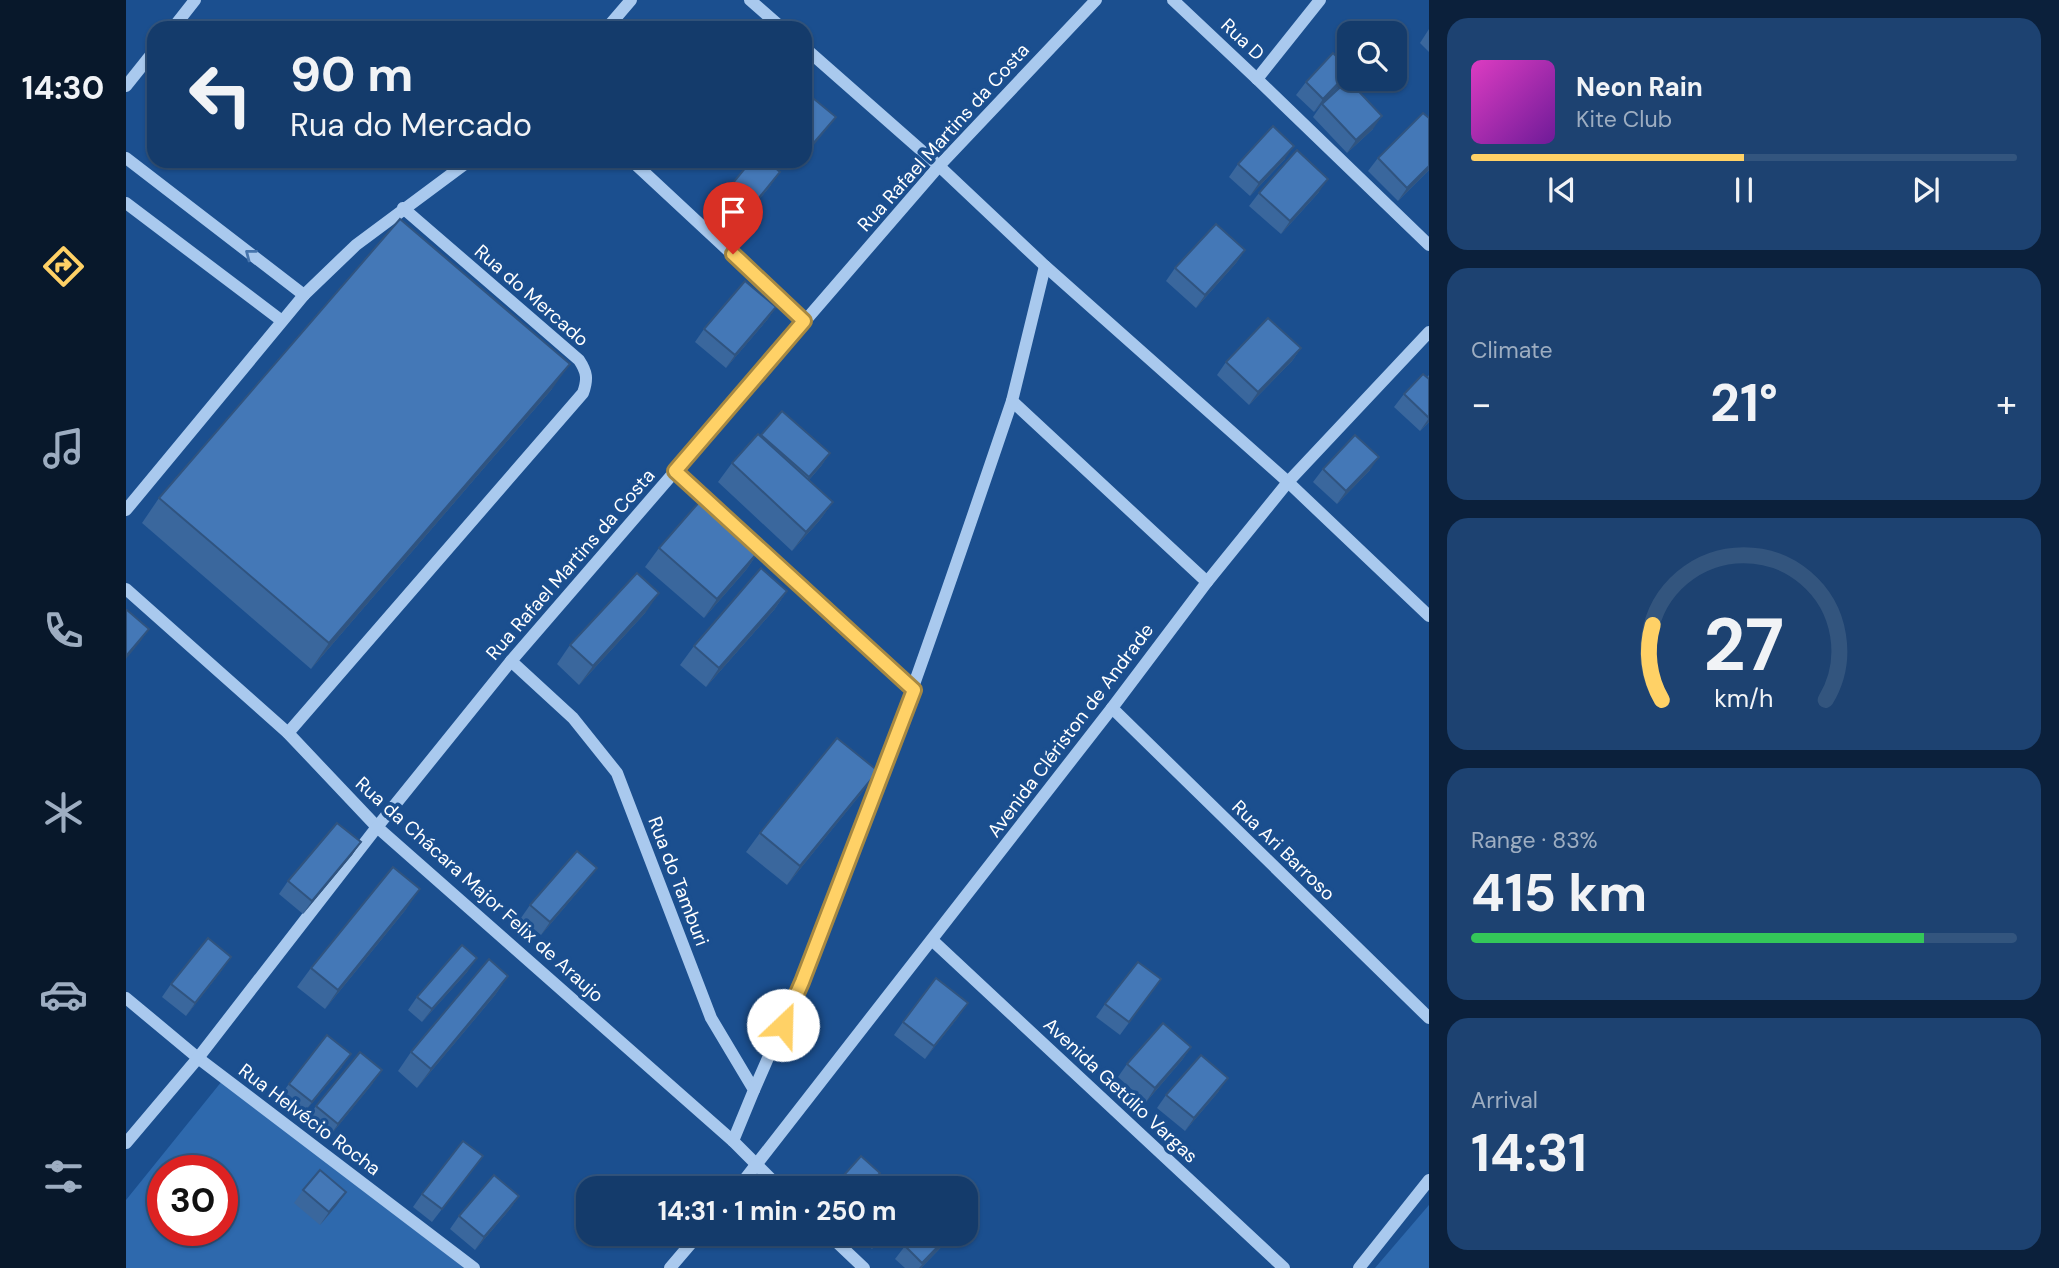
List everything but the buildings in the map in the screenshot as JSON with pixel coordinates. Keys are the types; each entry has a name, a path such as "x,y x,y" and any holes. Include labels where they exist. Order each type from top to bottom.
{"street":[{"path":"178,21 195,0"},
{"path":"613,21 631,0"},
{"path":"750,0 774,21"},
{"name":"Rua Rafael Martins da Costa","path":"126,1143 198,1058 377,827 511,661 939,166 1096,0"},
{"name":"Rua D","path":"1173,0 1429,245"},
{"path":"1257,79 1320,0"},
{"path":"812,54 1288,482 1429,616"},
{"path":"126,86 147,60"},
{"path":"126,158 304,295"},
{"path":"126,510 304,295 356,245 459,168"},
{"path":"640,168 804,321"},
{"path":"126,204 282,321"},
{"name":"Rua do Mercado","path":"288,733 583,393 587,381 586,370 579,360 403,208"},
{"path":"733,1141 802,982 914,690 1012,401 1045,265"},
{"name":"Avenida Clériston de Andrade","path":"748,1176 1207,582 1288,482 1429,332"},
{"path":"1012,401 1207,582"},
{"path":"675,471 914,690"},
{"name":"Rua da Chácara Major Felix de Araujo","path":"126,589 288,733 377,827 733,1141 767,1176"},
{"name":"Rua do Tamburi","path":"511,661 573,718 617,773 711,1017 754,1090"},
{"name":"Rua Ari Barroso","path":"1112,708 1429,1018"},
{"name":"Avenida Getúlio Vargas","path":"932,940 1284,1268"},
{"name":"Rua Helvécio Rocha","path":"126,999 198,1058 474,1268"},
{"path":"1359,1268 1429,1180"},
{"path":"670,1268 689,1246"},
{"path":"841,1246 864,1268"}],"shaded area":[{"path":"222,1081 464,1268 126,1268 126,1200 147,1174 147,1246 238,1246 238,1155 162,1155"},
{"path":"1429,1205 1429,1268 1375,1268"}],"route":[{"path":"733,254 804,321 675,471 914,690 783,1025"}]}
